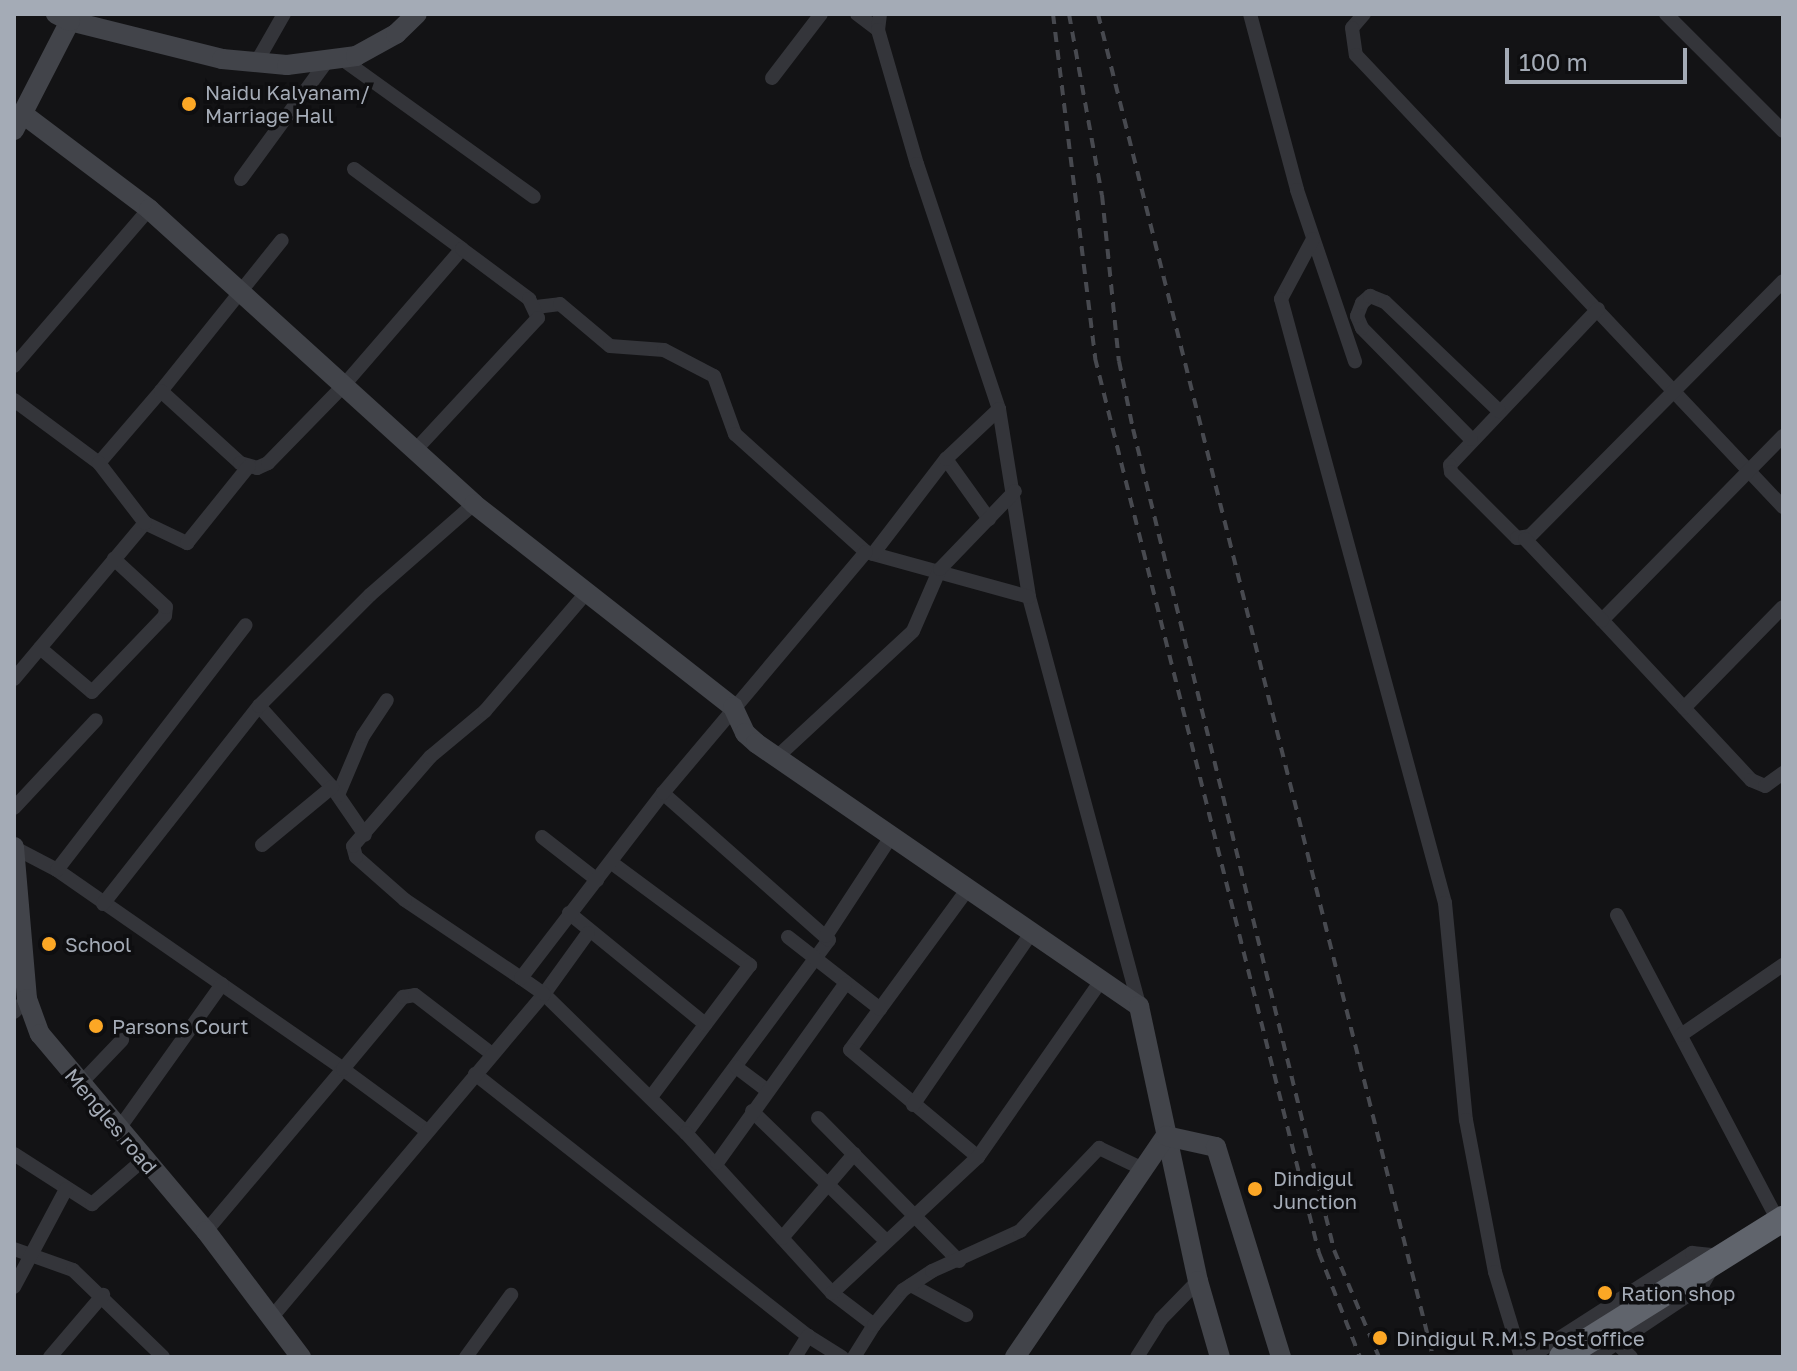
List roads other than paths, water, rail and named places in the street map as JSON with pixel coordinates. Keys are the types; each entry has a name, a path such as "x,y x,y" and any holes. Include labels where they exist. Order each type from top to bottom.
{"highway":[{"path":"1562,1357 1719,1256 1781,1221"}],"main road":[{"path":"417,14 396,34 334,61 256,63 63,18 18,122 149,209 417,448 474,504 733,707 745,733 1030,935 1103,978 1139,1006 1198,1281 1220,1357"},
{"name":"Mengles road","path":"14,848 20,1005 80,1084 206,1231 301,1357"},
{"path":"1015,1357 1166,1136"},
{"path":"1166,1136 1216,1147 1281,1357"}],"street":[{"path":"256,63 284,14"},
{"path":"772,78 821,14"},
{"path":"857,14 878,30"},
{"path":"880,14 878,30 999,409 1015,491 1029,597 1139,1006"},
{"path":"1364,14 1352,28 1356,55 1783,507"},
{"path":"1666,14 1783,131"},
{"path":"1254,18 1313,239 1355,361"},
{"path":"241,179 334,61 534,197"},
{"path":"354,169 536,307 560,304 610,346 664,350 714,376 735,434 870,553 940,569 1029,597"},
{"path":"14,366 149,209"},
{"path":"1313,239 1281,299 1445,903 1466,1120 1495,1272 1521,1357"},
{"path":"99,463 282,240"},
{"path":"14,400 99,463 145,523 187,543 249,466 268,463 344,385 462,249"},
{"path":"1525,539 1783,281"},
{"path":"1471,439 1362,328 1357,316 1362,303 1370,296 1385,302 1499,411"},
{"path":"417,448 533,327 536,307"},
{"path":"1598,309 1471,439 1454,458 1451,472 1511,534 1525,539 1751,780 1765,786 1783,773"},
{"path":"161,391 249,466"},
{"path":"521,978 733,707 870,553 946,459 999,409"},
{"path":"1602,620 1783,436"},
{"path":"946,459 989,519"},
{"path":"777,757 913,631 940,569 1015,491"},
{"path":"103,904 259,706 370,595 474,504"},
{"path":"14,679 145,523"},
{"path":"40,648 92,692 165,616 166,607 114,559"},
{"path":"588,591 540,651 459,736 430,757 353,846 356,857 405,900 544,994 717,1163 832,1293 874,1325"},
{"path":"1684,708 1783,607"},
{"path":"57,870 246,625"},
{"path":"262,845 335,791 363,736 387,700"},
{"path":"259,706 335,791 365,835"},
{"path":"14,808 96,720"},
{"path":"663,793 826,936"},
{"path":"686,1133 827,944 826,936 892,835"},
{"path":"542,837 597,880"},
{"path":"14,848 57,870 427,1131"},
{"path":"612,863 750,965 651,1097"},
{"path":"967,890 850,1050 978,1157"},
{"path":"569,913 588,933 705,1024"},
{"path":"1617,915 1781,1221"},
{"path":"272,1317 544,994 588,933"},
{"path":"913,1105 1030,935"},
{"path":"788,937 880,1009"},
{"path":"1681,1035 1783,965"},
{"path":"832,1293 978,1157 1103,978"},
{"path":"118,1130 222,984"},
{"path":"717,1163 845,984"},
{"path":"206,1231 409,995 492,1054"},
{"path":"80,1084 122,1040"},
{"path":"736,1067 768,1091"},
{"path":"475,1074 808,1336 842,1357"},
{"path":"752,1111 886,1241"},
{"path":"818,1118 959,1261"},
{"path":"854,1357 874,1325 911,1285 1020,1231 1099,1148 1143,1169"},
{"path":"14,1154 66,1189 98,1204 143,1160"},
{"path":"782,1238 854,1154"},
{"path":"14,1287 66,1189"},
{"path":"14,1249 73,1270 103,1295 163,1357"},
{"path":"1530,1357 1692,1253 1719,1256 1702,1286 1596,1357"},
{"path":"1137,1357 1161,1319 1198,1281"},
{"path":"911,1285 966,1315"},
{"path":"50,1357 103,1295"},
{"path":"466,1357 511,1295"},
{"path":"795,1357 808,1336"},
{"path":"1617,1344 1631,1357"}],"railway":[{"path":"1053,14 1095,358 1319,1253 1360,1357"},
{"path":"1069,14 1102,195 1119,361 1133,429 1334,1250 1379,1357"},
{"path":"1098,14 1433,1357"}],"place":[{"name":"Naidu Kalyanam/ Marriage Hall","path":"189,104"},
{"name":"School","path":"49,944"},
{"name":"Parsons Court","path":"96,1026"},
{"name":"Dindigul Junction","path":"1255,1189"},
{"name":"Ration shop","path":"1605,1293"},
{"name":"Dindigul R.M.S Post office","path":"1380,1338"}]}
